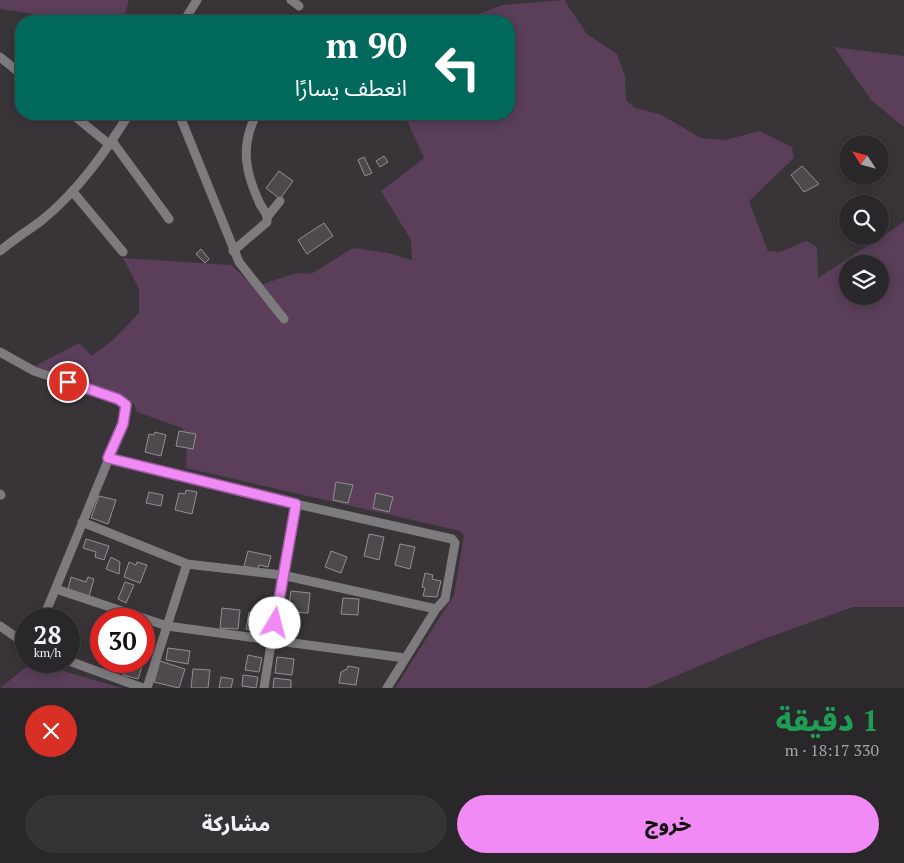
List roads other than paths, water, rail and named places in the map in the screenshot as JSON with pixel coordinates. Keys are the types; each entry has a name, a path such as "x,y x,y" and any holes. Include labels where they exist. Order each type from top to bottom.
{"street":[{"path":"188,15 197,0"},
{"path":"291,0 299,6"},
{"path":"0,57 15,69"},
{"path":"80,120 111,143 169,219"},
{"path":"0,250 41,221 73,192 111,143 124,120"},
{"path":"181,120 233,251 239,262 284,319"},
{"path":"254,120 245,145 246,162 261,205 268,216"},
{"path":"73,192 123,252"},
{"path":"233,251 267,222 268,216 280,201"},
{"path":"0,352 34,371 123,402 126,405 123,424 48,608"},
{"path":"108,458 296,504 452,539 455,543 445,599 436,609 388,688"},
{"path":"264,688 296,504"},
{"path":"82,522 187,564 282,576 436,609"},
{"path":"147,688 187,564"},
{"path":"56,588 167,626 405,658"},
{"path":"0,626 15,636"},
{"path":"80,665 143,688"}]}
